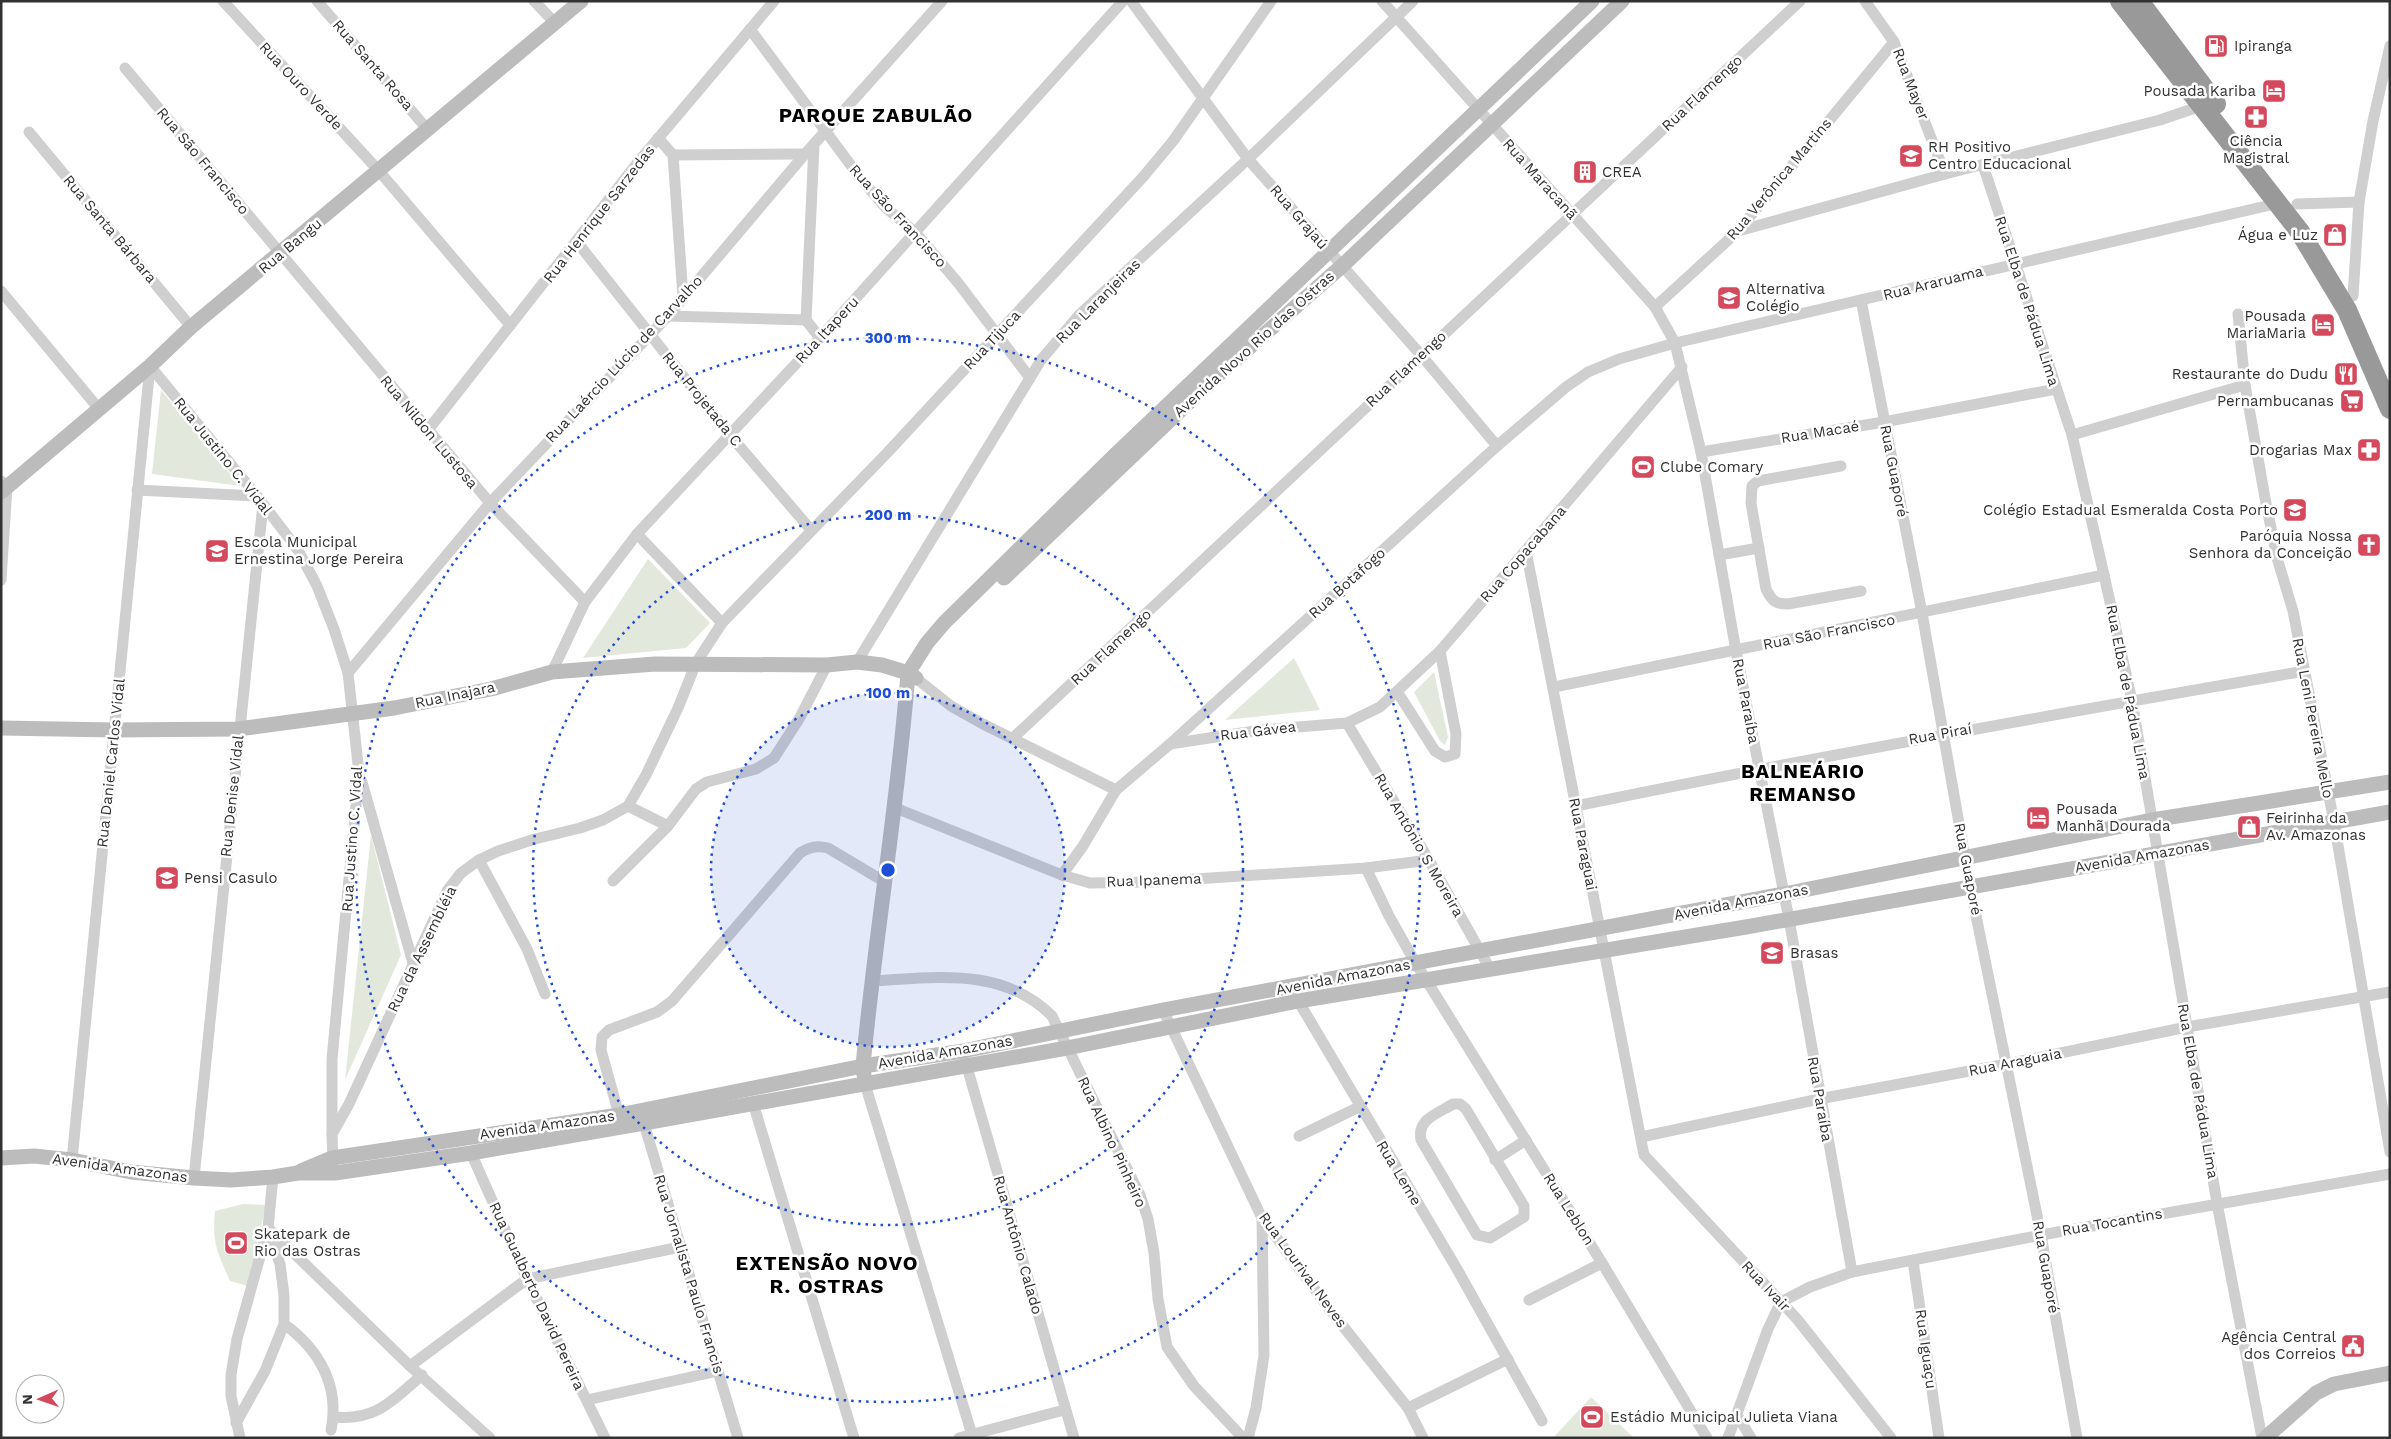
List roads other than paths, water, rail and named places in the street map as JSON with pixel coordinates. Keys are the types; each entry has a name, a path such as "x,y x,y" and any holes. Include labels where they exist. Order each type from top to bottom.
{"highway":[{"path":"2120,1 2207,103 2288,204 2353,296 2390,371"},
{"path":"2139,1 2207,103"},
{"path":"2288,204 2347,310 2390,409"}],"street":[{"name":"Rua Santa Rosa","path":"317,1 428,130"},
{"path":"534,1 554,22"},
{"name":"Rua Bangu","path":"3,487 100,409 150,366 191,327 281,254 581,1"},
{"name":"Rua Henrique Sarzedas","path":"428,430 658,138 774,1"},
{"name":"Rua Laércio Lúcio de Carvalho","path":"348,674 490,503 668,316 825,131 942,1"},
{"name":"Rua Itaperu","path":"552,672 585,602 636,534 916,233 1123,1"},
{"name":"Rua Grajaú","path":"1131,1 1248,159 1328,252 1421,355 1497,446"},
{"name":"Rua Tijuca","path":"696,663 722,623 887,453 1143,178 1173,141 1271,1"},
{"name":"Rua Maracanã","path":"1382,1 1655,307 1675,343 1682,367"},
{"name":"Rua Laranjeiras","path":"857,662 1041,360 1079,315 1248,159 1413,1"},
{"name":"Avenida Novo Rio das Ostras","path":"865,1084 863,1066 871,981 885,882 905,703 912,676 923,648 944,623 1167,404 1592,1"},
{"name":"Avenida Novo Rio das Ostras","path":"912,676 922,666 945,634 1203,388 1342,266 1622,1"},
{"name":"Rua Flamengo","path":"1013,738 1800,1"},
{"name":"Rua Mayer","path":"1864,1 1894,42 1945,174"},
{"name":"Rua Ouro Verde","path":"228,3 379,171 510,325"},
{"name":"Rua São Francisco","path":"750,29 860,179 885,207 916,233 998,333 1030,378"},
{"name":"Rua Verônica Martins","path":"1655,307 1738,231 1894,42"},
{"path":"2353,296 2359,202 2373,121 2390,46"},
{"name":"Rua São Francisco","path":"125,68 281,254"},
{"path":"1738,231 1945,174 2160,120 2207,103"},
{"name":"Rua Santa Bárbara","path":"29,132 191,327"},
{"path":"658,138 673,155 683,297"},
{"path":"814,146 806,320 820,338"},
{"path":"673,155 805,154"},
{"name":"Rua Elba de Pádua Lima","path":"1983,165 2072,435 2132,701 2217,1202 2264,1438"},
{"name":"Rua Araruama","path":"1675,343 2014,263 2288,204 2359,202"},
{"name":"Rua Projetada C","path":"577,242 729,434 811,530"},
{"name":"Rua Nildon Lustosa","path":"281,254 490,503 585,602"},
{"path":"1,291 100,409"},
{"name":"Rua Guaporé","path":"1861,300 1922,613 1970,886 2007,1064 2077,1438"},
{"name":"Rua Leni Pereira Mello","path":"2238,314 2245,385 2265,498 2278,558 2293,611 2334,822 2362,997 2390,1152"},
{"path":"668,316 806,320"},
{"name":"Rua Botafogo","path":"1062,875 1083,846 1116,790 1170,744 1497,446 1566,387 1588,372 1619,359 1675,343"},
{"name":"Rua Daniel Carlos Vidal","path":"72,1160 150,366"},
{"name":"Rua Justino C. Vidal","path":"150,366 260,500 298,550 317,586 334,629 348,674 359,773 332,1059 332,1134"},
{"name":"Rua Paraíba","path":"1682,367 1702,452 1736,651 1789,919 1819,1099 1852,1272"},
{"name":"Rua Copacabana","path":"1346,723 1380,707 1398,693 1440,651 1682,367"},
{"path":"2072,435 2245,385"},
{"name":"Rua Macaé","path":"1702,452 1884,422 2056,389"},
{"path":"1841,466 1758,481 1752,486 1751,503 1766,590 1771,600 1777,604 1801,603 1860,592"},
{"path":"1,580 3,487"},
{"path":"137,490 260,500"},
{"name":"Rua Denise Vidal","path":"194,1178 260,500"},
{"path":"636,534 722,623"},
{"path":"1720,555 1758,548"},
{"name":"Rua Paraguai","path":"1526,552 1641,1137"},
{"name":"Rua São Francisco","path":"1554,687 2104,575"},
{"path":"1398,693 1435,751 1446,757 1455,754 1457,749 1456,734 1440,651"},
{"name":"Rua Inajara","path":"1,728 114,730 238,729 352,715 491,689 552,672 696,663 827,665 857,662 882,664 912,676"},
{"path":"668,826 628,806 674,716 696,663"},
{"path":"614,882 668,826 696,789 707,782 756,769 774,758 799,719 827,665"},
{"name":"Rua Piraí","path":"1576,806 1760,768 1943,734 2305,671"},
{"path":"912,676 952,706 1116,790"},
{"name":"Rua Gávea","path":"1170,744 1261,730 1346,723"},
{"name":"Rua Antônio S Moreira","path":"1346,723 1429,860 1490,969"},
{"path":"359,773 413,963"},
{"name":"Avenida Amazonas","path":"298,1173 332,1158 619,1115 642,1117 753,1103 865,1084 965,1058 1060,1030 1784,894 2152,820 2327,790 2390,782"},
{"name":"Rua da Assembléia","path":"335,1173 332,1158 332,1134 349,1104 447,891 461,873 479,860 498,851 604,820 628,806"},
{"name":"Rua Ipanema","path":"893,807 1062,875 1090,882 1149,882 1366,868 1429,860"},
{"name":"Avenida Amazonas","path":"1,1158 34,1156 72,1160 131,1172 231,1180 298,1173 335,1173 471,1153 642,1117 863,1066 1067,1048 1298,1001 1427,981 1789,919 1970,886 2158,855 2390,812"},
{"path":"619,1115 601,1050 602,1037 609,1030 657,1012 672,1002 792,861 808,848 819,846 828,848 885,882"},
{"path":"479,860 527,949 545,994"},
{"path":"1366,868 1389,916 1416,962"},
{"name":"Rua Leblon","path":"1416,962 1602,1263 1707,1438"},
{"name":"Rua Albino Pinheiro","path":"871,981 955,977 984,979 1015,990 1039,1003 1052,1016 1140,1195 1148,1219 1154,1253 1158,1299 1167,1347 1194,1386 1243,1438"},
{"name":"Rua Leme","path":"1290,987 1508,1359 1542,1421"},
{"name":"Rua Araguaia","path":"1641,1137 1819,1099 2007,1064 2187,1027 2390,992"},
{"name":"Rua Lourival Neves","path":"1164,1010 1170,1027 1262,1218 1327,1306 1408,1408 1423,1438"},
{"name":"Rua Antônio Calado","path":"965,1058 1064,1410 1074,1438"},
{"path":"865,1084 972,1436"},
{"path":"753,1103 854,1438"},
{"path":"1453,1104 1460,1104 1466,1109 1495,1160 1524,1206 1524,1218 1490,1238 1483,1238 1477,1235 1421,1140 1419,1130 1422,1123 1453,1104"},
{"path":"1299,1136 1359,1107"},
{"name":"Rua Jornalista Paulo Francis","path":"642,1117 738,1438"},
{"name":"Rua Ivair","path":"1641,1137 1644,1155 1797,1319 1891,1438"},
{"path":"1495,1160 1526,1140"},
{"name":"Rua Gualberto David Pereira","path":"471,1153 527,1279 605,1438"},
{"name":"Rua Tocantins","path":"1781,1302 1810,1286 1852,1272 2217,1202 2390,1174"},
{"path":"240,1438 231,1396 231,1375 237,1339 268,1228 273,1177"},
{"path":"1248,1438 1256,1408 1264,1355 1262,1218"},
{"path":"236,1423 265,1371 284,1324 284,1294 280,1264 268,1228"},
{"path":"268,1228 410,1366 490,1438"},
{"path":"410,1366 527,1279 680,1247"},
{"name":"Rua Iguaçu","path":"1913,1261 1938,1438"},
{"path":"1528,1300 1602,1263"},
{"path":"1728,1438 1768,1329 1781,1302"},
{"path":"284,1324 308,1343 319,1358 332,1389 334,1417 331,1430"},
{"path":"1408,1408 1508,1359"},
{"path":"587,1400 718,1371"},
{"path":"2264,1438 2297,1408 2322,1390 2334,1384 2352,1379 2390,1373"},
{"path":"334,1417 364,1417 391,1402 422,1375"},
{"path":"959,1438 1064,1410"},
{"path":"1737,1415 1751,1438"}],"place":[{"name":"Ipiranga","path":"2216,46"},
{"name":"Pousada Kariba","path":"2274,91"},
{"name":"Ciência Magistral","path":"2256,117"},
{"name":"RH Positivo Centro Educacional","path":"1911,156"},
{"name":"CREA","path":"1585,172"},
{"name":"Água e Luz","path":"2335,235"},
{"name":"Alternativa Colégio","path":"1729,298"},
{"name":"Pousada MariaMaria","path":"2323,325"},
{"name":"Restaurante do Dudu","path":"2346,374"},
{"name":"Pernambucanas","path":"2352,401"},
{"name":"Drogarias Max","path":"2369,450"},
{"name":"Clube Comary","path":"1643,467"},
{"name":"Colégio Estadual Esmeralda Costa Porto","path":"2295,510"},
{"name":"Paróquia Nossa Senhora da Conceição","path":"2369,545"},
{"name":"Escola Municipal Ernestina Jorge Pereira","path":"217,551"},
{"name":"Pousada Manhã Dourada","path":"2038,818"},
{"name":"Feirinha da Av. Amazonas","path":"2249,827"},
{"name":"Pensi Casulo","path":"167,878"},
{"name":"Brasas","path":"1772,953"},
{"name":"Skatepark de Rio das Ostras","path":"236,1243"},
{"name":"Agência Central dos Correios","path":"2353,1346"},
{"name":"Estádio Municipal Julieta Viana","path":"1592,1417"}],"district":[{"name":"PARQUE ZABULÃO","path":"876,115"},
{"name":"BALNEÁRIO REMANSO","path":"1803,782"},
{"name":"EXTENSÃO NOVO R. OSTRAS","path":"827,1274"}]}
